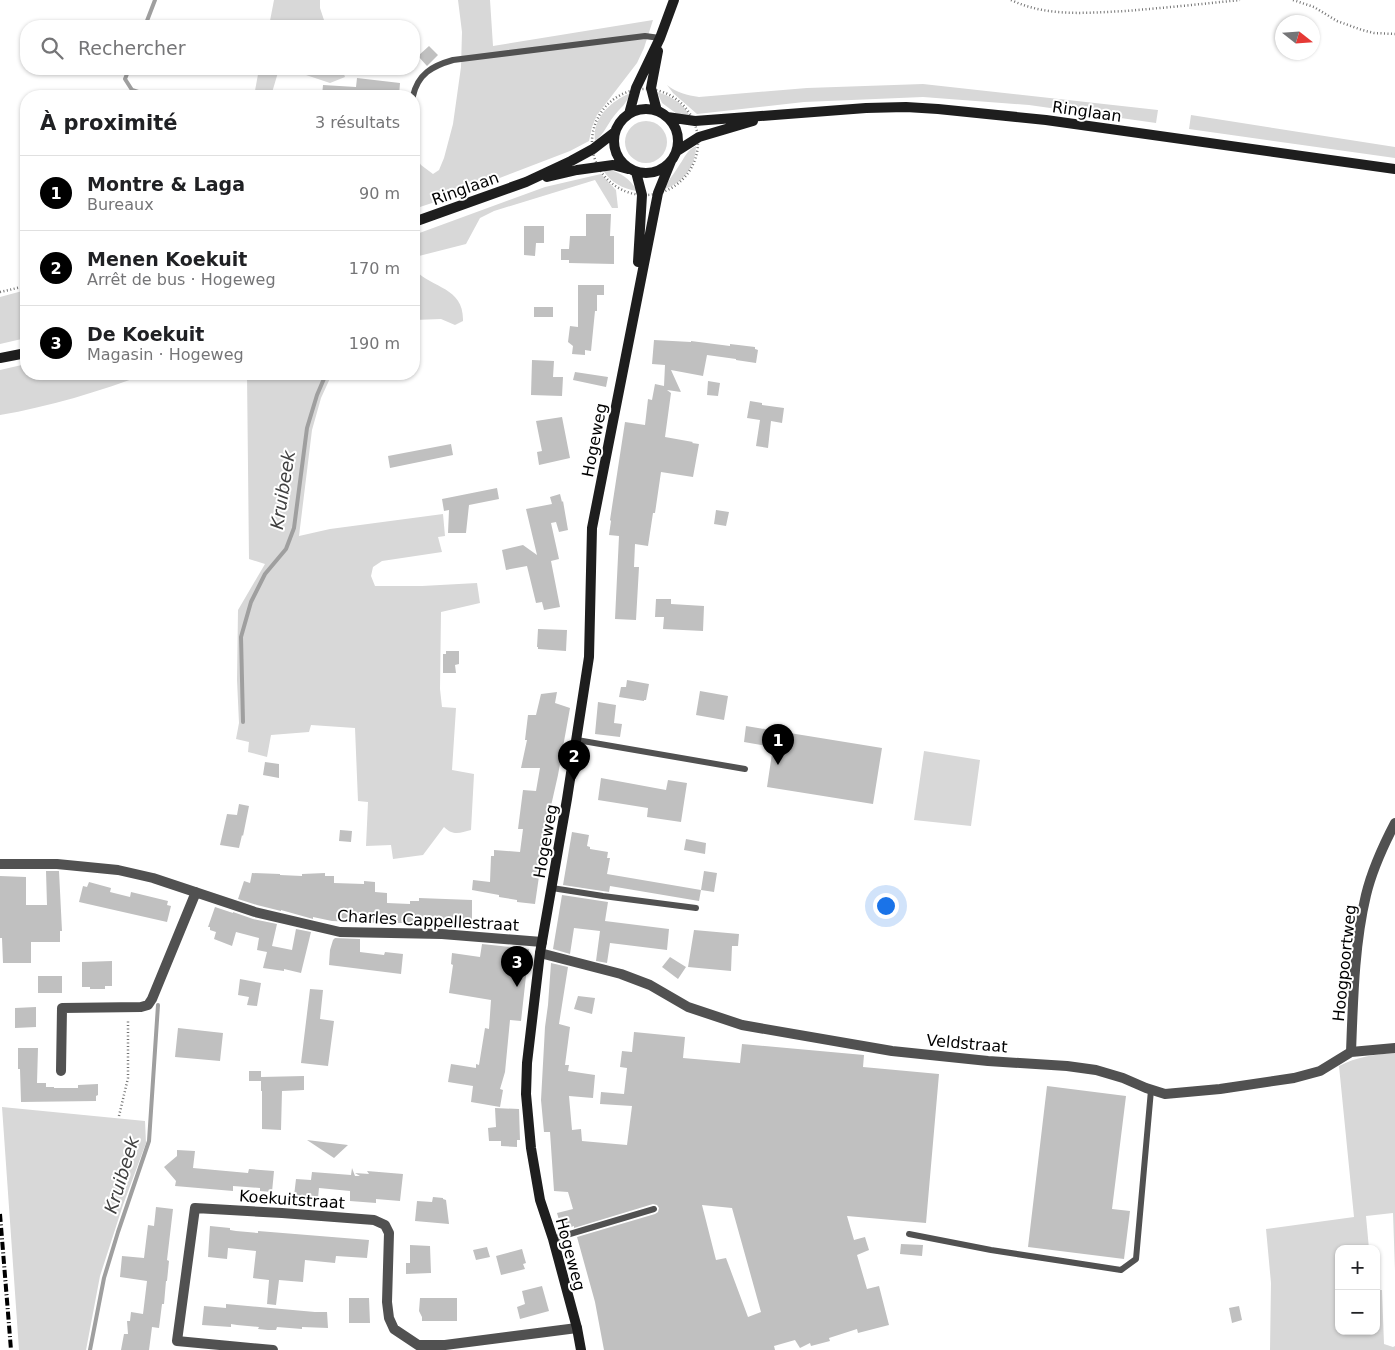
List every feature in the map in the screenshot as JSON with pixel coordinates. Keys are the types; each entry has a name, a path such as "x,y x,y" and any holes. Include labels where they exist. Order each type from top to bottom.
{"street":[{"path":"628,114 636,88 660,38 674,0"},
{"path":"628,114 637,110 657,111 651,88 660,38"},
{"name":"Ringlaan","path":"657,111 668,117 695,121 866,108 906,107 970,112 1046,120 1395,169"},
{"name":"Ringlaan","path":"420,220 526,182 571,161 593,149 615,132 620,122 628,114"},
{"name":"Ringlaan","path":"526,182 577,170 613,165 646,173 655,172 664,168 677,151 699,137 774,115"},
{"path":"668,117 677,133 677,151"},
{"path":"615,132 615,147 620,160 634,171"},
{"name":"Hogeweg","path":"582,1350 540,1200 531,1148 526,1094 530,1037 540,953 577,740 589,657 592,528 658,193 671,161"},
{"name":"Hogeweg","path":"634,171 642,195 635,305"},
{"path":"0,358 20,353"},
{"name":"Hoogpoortweg","path":"1351,1052 1357,950 1364,903 1377,862 1395,823"},
{"name":"Charles Cappellestraat","path":"0,864 57,864 118,870 196,892 255,912 340,932 442,934 542,942"},
{"path":"61,1071 62,1008 128,1008 148,1005 196,892"},
{"name":"Veldstraat","path":"540,953 621,974 650,985 688,1007 742,1024 892,1051 1096,1070 1165,1094 1220,1089 1294,1078 1320,1071 1351,1052 1395,1048"},
{"name":"Koekuitstraat","path":"177,1342 195,1208 374,1220 385,1226 389,1233 387,1302 389,1318 394,1329 418,1347 577,1328"},
{"path":"169,1350 177,1342 273,1350"}],"lane":[{"path":"416,90 427,71 439,64 453,60 645,36 660,38"},
{"path":"577,740 745,769"},
{"path":"552,888 696,908"},
{"path":"909,1234 992,1250 1121,1270 1136,1259 1151,1090"},
{"path":"552,1239 654,1209"}],"path":[{"path":"1011,0 1053,13 1073,14 1168,8 1240,0"},
{"path":"1293,0 1314,7 1338,21 1362,30 1374,33 1395,34"},
{"path":"636,88 651,88 666,91 690,112 695,121 699,137 695,160 691,170 684,179 668,192 642,195 619,188 605,176 598,167 591,141 592,133 600,114 607,104 636,88"},
{"path":"0,292 20,287"},
{"path":"119,1116 128,1078 128,1008"}],"shaded area":[{"path":"274,0 320,0 320,8 324,20 270,20"},
{"path":"458,0 490,0 493,46 653,20 637,63 597,115 589,141 570,151 420,207 420,163 433,174 439,170 453,124 461,67 462,32"},
{"path":"258,75 277,75 273,90 255,90"},
{"path":"306,75 344,75 345,77 330,83"},
{"path":"923,84 1158,110 1156,123 1029,105 923,97 804,102 697,114 673,93 667,85 682,93 699,97 807,88"},
{"path":"657,92 676,101 684,107 690,116 677,114 662,103"},
{"path":"630,93 625,103 595,141 596,125 599,118 609,106"},
{"path":"1191,115 1395,147 1395,158 1189,129"},
{"path":"650,121 658,124 664,130 667,142 664,154 658,160 642,163 634,160 628,154 625,138 628,130 634,124"},
{"path":"696,146 694,160 687,173 677,183 664,189 686,154"},
{"path":"607,169 625,177 637,191 622,187 613,181 603,170"},
{"path":"601,174 616,190 618,208 612,208 595,180 494,211 480,218 466,244 420,256 420,233 545,187"},
{"path":"420,274 446,290 458,301 462,310 463,321 455,325 441,319 420,320"},
{"path":"20,292 20,339 0,344 0,297"},
{"path":"20,365 20,380 128,380 74,398 0,415 0,370"},
{"path":"247,380 329,380 321,398 312,430 299,536 330,529 443,514 445,536 438,537 442,552 382,561 373,567 371,576 375,586 477,583 480,603 441,612 440,689 442,707 456,708 452,770 474,774 471,830 454,833 444,827 423,855 393,859 391,845 366,846 368,802 358,801 355,728 311,725 309,732 271,735 267,757 248,752 249,742 236,739 239,723 237,680 238,610 265,564 249,559"},
{"path":"924,751 980,760 971,826 914,820"},
{"path":"1395,1053 1395,1271 1393,1213 1366,1216 1369,1245 1335,1245 1335,1335 1380,1335 1380,1290 1382,1290 1384,1344 1395,1346 1395,1350 1270,1350 1271,1283 1266,1229 1354,1217 1339,1066 1366,1056"},
{"path":"2,1107 145,1121 146,1143 100,1276 86,1350 19,1350"}],"building":[{"path":"429,46 438,55 427,66 420,58 420,54"},
{"path":"357,78 400,83 399,90 323,90 323,85 356,87"},
{"path":"586,214 611,214 610,236 614,236 614,264 569,263 569,260 561,260 561,249 569,249 570,236 586,236"},
{"path":"524,226 544,226 544,243 536,243 535,256 524,255"},
{"path":"578,285 604,285 604,295 597,295 597,311 595,311 591,351 585,350 585,355 572,354 573,346 568,342 570,326 578,327"},
{"path":"534,307 553,307 553,317 534,317"},
{"path":"654,340 691,341 730,346 730,344 755,347 758,350 756,363 707,355 703,376 671,370 681,392 667,390 671,393 665,437 699,444 693,477 661,472 648,546 635,544 634,567 639,567 636,620 615,619 619,536 609,535 610,520 625,422 645,425 648,399 652,400 655,384 664,386 665,365 652,364"},
{"path":"532,360 554,361 553,377 563,377 562,396 531,395"},
{"path":"575,372 608,377 606,387 573,380"},
{"path":"708,381 720,383 718,396 707,395"},
{"path":"750,401 784,408 782,423 771,421 768,448 756,446 760,420 747,418"},
{"path":"562,417 570,458 539,465 537,452 542,451 536,421"},
{"path":"451,444 453,455 390,468 388,456"},
{"path":"497,488 499,499 469,505 466,533 448,533 449,510 444,511 442,499"},
{"path":"560,494 568,530 559,532 556,522 551,523 559,559 551,561 560,607 544,610 542,602 536,603 527,566 506,570 502,550 523,545 537,555 526,509 552,504 550,497"},
{"path":"716,510 729,512 726,526 714,524"},
{"path":"656,599 671,599 671,604 704,606 703,631 663,629 664,617 655,617"},
{"path":"538,629 567,630 566,651 538,649"},
{"path":"446,651 459,651 459,664 455,665 456,673 443,673 443,654 446,654"},
{"path":"627,680 649,684 646,700 619,697 621,687 626,687"},
{"path":"700,691 728,696 724,720 696,715"},
{"path":"557,692 555,703 570,708 546,828 535,904 517,902 517,900 499,897 499,895 472,890 473,880 490,882 491,856 494,856 494,850 520,852 523,829 518,829 523,790 536,791 540,768 521,768 527,740 525,740 528,715 536,715 541,694"},
{"path":"598,702 616,705 614,723 622,724 620,737 595,734"},
{"path":"746,726 882,748 873,804 767,787 773,747 744,742"},
{"path":"265,762 279,764 279,778 263,775"},
{"path":"601,778 666,790 668,780 687,783 681,822 647,817 648,808 598,800"},
{"path":"239,804 249,806 239,848 220,845 227,814 237,815"},
{"path":"340,830 352,831 351,842 339,841"},
{"path":"572,832 589,835 587,846 590,849 608,852 607,858 610,858 607,874 701,890 699,901 610,886 609,892 563,885"},
{"path":"686,839 706,843 705,854 684,850"},
{"path":"46,871 59,871 62,931 60,931 60,942 31,942 31,963 3,963 2,938 0,938 0,876 26,877 26,905 47,905"},
{"path":"704,871 717,873 714,892 701,890"},
{"path":"252,873 302,876 302,874 325,873 325,876 334,876 334,883 364,884 364,881 375,882 375,892 387,893 387,903 410,904 410,901 419,901 419,898 472,900 472,920 416,919 416,923 380,923 332,921 313,917 313,919 238,899 244,881 250,883"},
{"path":"89,882 111,888 110,892 130,897 131,892 168,901 167,905 171,906 167,922 79,902 83,886 87,887"},
{"path":"562,895 608,902 605,921 669,929 667,950 610,943 607,963 596,961 600,931 574,928 570,954 553,949"},
{"path":"215,907 253,919 277,924 272,946 292,950 296,929 311,932 301,973 284,969 284,971 263,968 267,952 257,950 259,938 236,932 232,946 214,939 216,932 208,927"},
{"path":"694,930 739,934 738,946 732,946 731,971 688,967"},
{"path":"335,938 360,939 360,952 384,955 385,952 403,954 401,974 329,965 330,950"},
{"path":"482,944 529,949 521,1021 510,1020 505,1072 500,1089 503,1090 500,1107 471,1102 473,1086 448,1082 451,1064 476,1068 476,1064 479,1065 485,1028 489,1029 491,1000 449,993 453,965 451,964 452,953 480,957"},
{"path":"670,957 686,967 678,979 662,967"},
{"path":"112,961 112,986 105,986 105,989 82,987 82,962"},
{"path":"551,963 568,967 559,1024 570,1027 565,1065 569,1065 568,1071 595,1075 593,1098 569,1096 572,1130 581,1129 582,1141 627,1145 632,1106 600,1104 601,1092 624,1094 627,1068 620,1067 622,1051 632,1052 634,1032 685,1037 683,1058 740,1063 742,1044 864,1055 863,1067 939,1074 926,1223 847,1216 854,1240 865,1237 869,1250 857,1255 867,1289 879,1286 889,1325 858,1333 857,1329 829,1338 830,1341 811,1346 810,1343 800,1348 795,1340 774,1346 775,1350 604,1350 595,1302 577,1237 655,1214 659,1208 653,1204 562,1230 557,1213 573,1209 568,1192 554,1191 550,1132 544,1132 541,1100","holes":["702,1205 732,1208 761,1312 748,1317 726,1258 716,1260"]},
{"path":"38,976 62,976 62,993 38,993"},
{"path":"240,979 261,983 257,1006 247,1005 249,997 238,995"},
{"path":"310,989 323,990 320,1019 334,1021 328,1066 301,1063"},
{"path":"578,996 595,998 592,1014 574,1009"},
{"path":"36,1007 36,1027 15,1028 15,1008"},
{"path":"178,1028 223,1033 220,1061 175,1057"},
{"path":"18,1048 38,1048 37,1083 46,1083 46,1087 54,1088 78,1088 78,1085 98,1084 96,1101 21,1102"},
{"path":"249,1071 261,1071 261,1077 304,1076 304,1090 282,1091 281,1130 262,1129 261,1081 249,1081"},
{"path":"1047,1086 1126,1096 1112,1209 1130,1211 1124,1259 1028,1247"},
{"path":"495,1108 519,1109 520,1140 517,1140 517,1147 501,1146 501,1141 489,1141 488,1128 496,1127"},
{"path":"307,1140 348,1145 334,1158"},
{"path":"177,1150 195,1151 193,1168 248,1173 249,1169 274,1171 272,1192 260,1191 260,1188 233,1186 233,1191 175,1186 176,1181 164,1167 177,1156"},
{"path":"352,1168 355,1176 360,1176 355,1173 369,1174 367,1171 403,1174 400,1201 376,1199 376,1203 350,1201 350,1191 319,1188 318,1198 294,1196 296,1179 311,1180 312,1172 351,1175"},
{"path":"433,1197 446,1200 449,1224 415,1221 417,1201 432,1202"},
{"path":"156,1207 173,1209 167,1260 169,1261 167,1281 159,1328 152,1327 149,1350 121,1350 124,1334 128,1334 127,1321 130,1321 131,1312 143,1314 147,1281 120,1277 122,1256 144,1258 148,1225 154,1226"},
{"path":"210,1226 258,1233 258,1231 369,1240 367,1258 336,1256 335,1263 305,1260 303,1282 279,1280 276,1305 267,1304 269,1280 253,1278 256,1251 228,1248 227,1259 208,1257"},
{"path":"901,1244 923,1245 922,1256 900,1254"},
{"path":"410,1245 430,1246 431,1273 406,1274 406,1263 410,1263"},
{"path":"487,1247 490,1257 476,1260 473,1250"},
{"path":"522,1249 526,1263 523,1264 525,1269 501,1275 496,1256"},
{"path":"542,1286 549,1311 520,1319 517,1307 525,1304 522,1291"},
{"path":"349,1298 369,1298 370,1323 349,1323"},
{"path":"420,1298 457,1298 457,1321 422,1321 419,1311"},
{"path":"226,1304 327,1312 328,1328 302,1327 302,1329 277,1327 276,1330 268,1330 258,1329 259,1327 231,1324 231,1327 202,1325 204,1306 226,1308"},
{"path":"1239,1306 1242,1320 1232,1323 1229,1308"}],"waterway":[{"name":"Kruibeek","path":"147,20 155,0"},
{"name":"Kruibeek","path":"127,75 125,79 132,90"},
{"name":"Kruibeek","path":"243,722 241,637 251,602 265,574 286,549 294,528 307,428 323,380"},
{"name":"Kruibeek","path":"90,1350 104,1278 149,1141 158,1005"}],"railway":[{"path":"0,1214 11,1350"}],"place":[{"name":"Montre & Laga","path":"778,765"},
{"name":"Menen Koekuit","path":"574,781"},
{"name":"De Koekuit","path":"517,987"}]}
